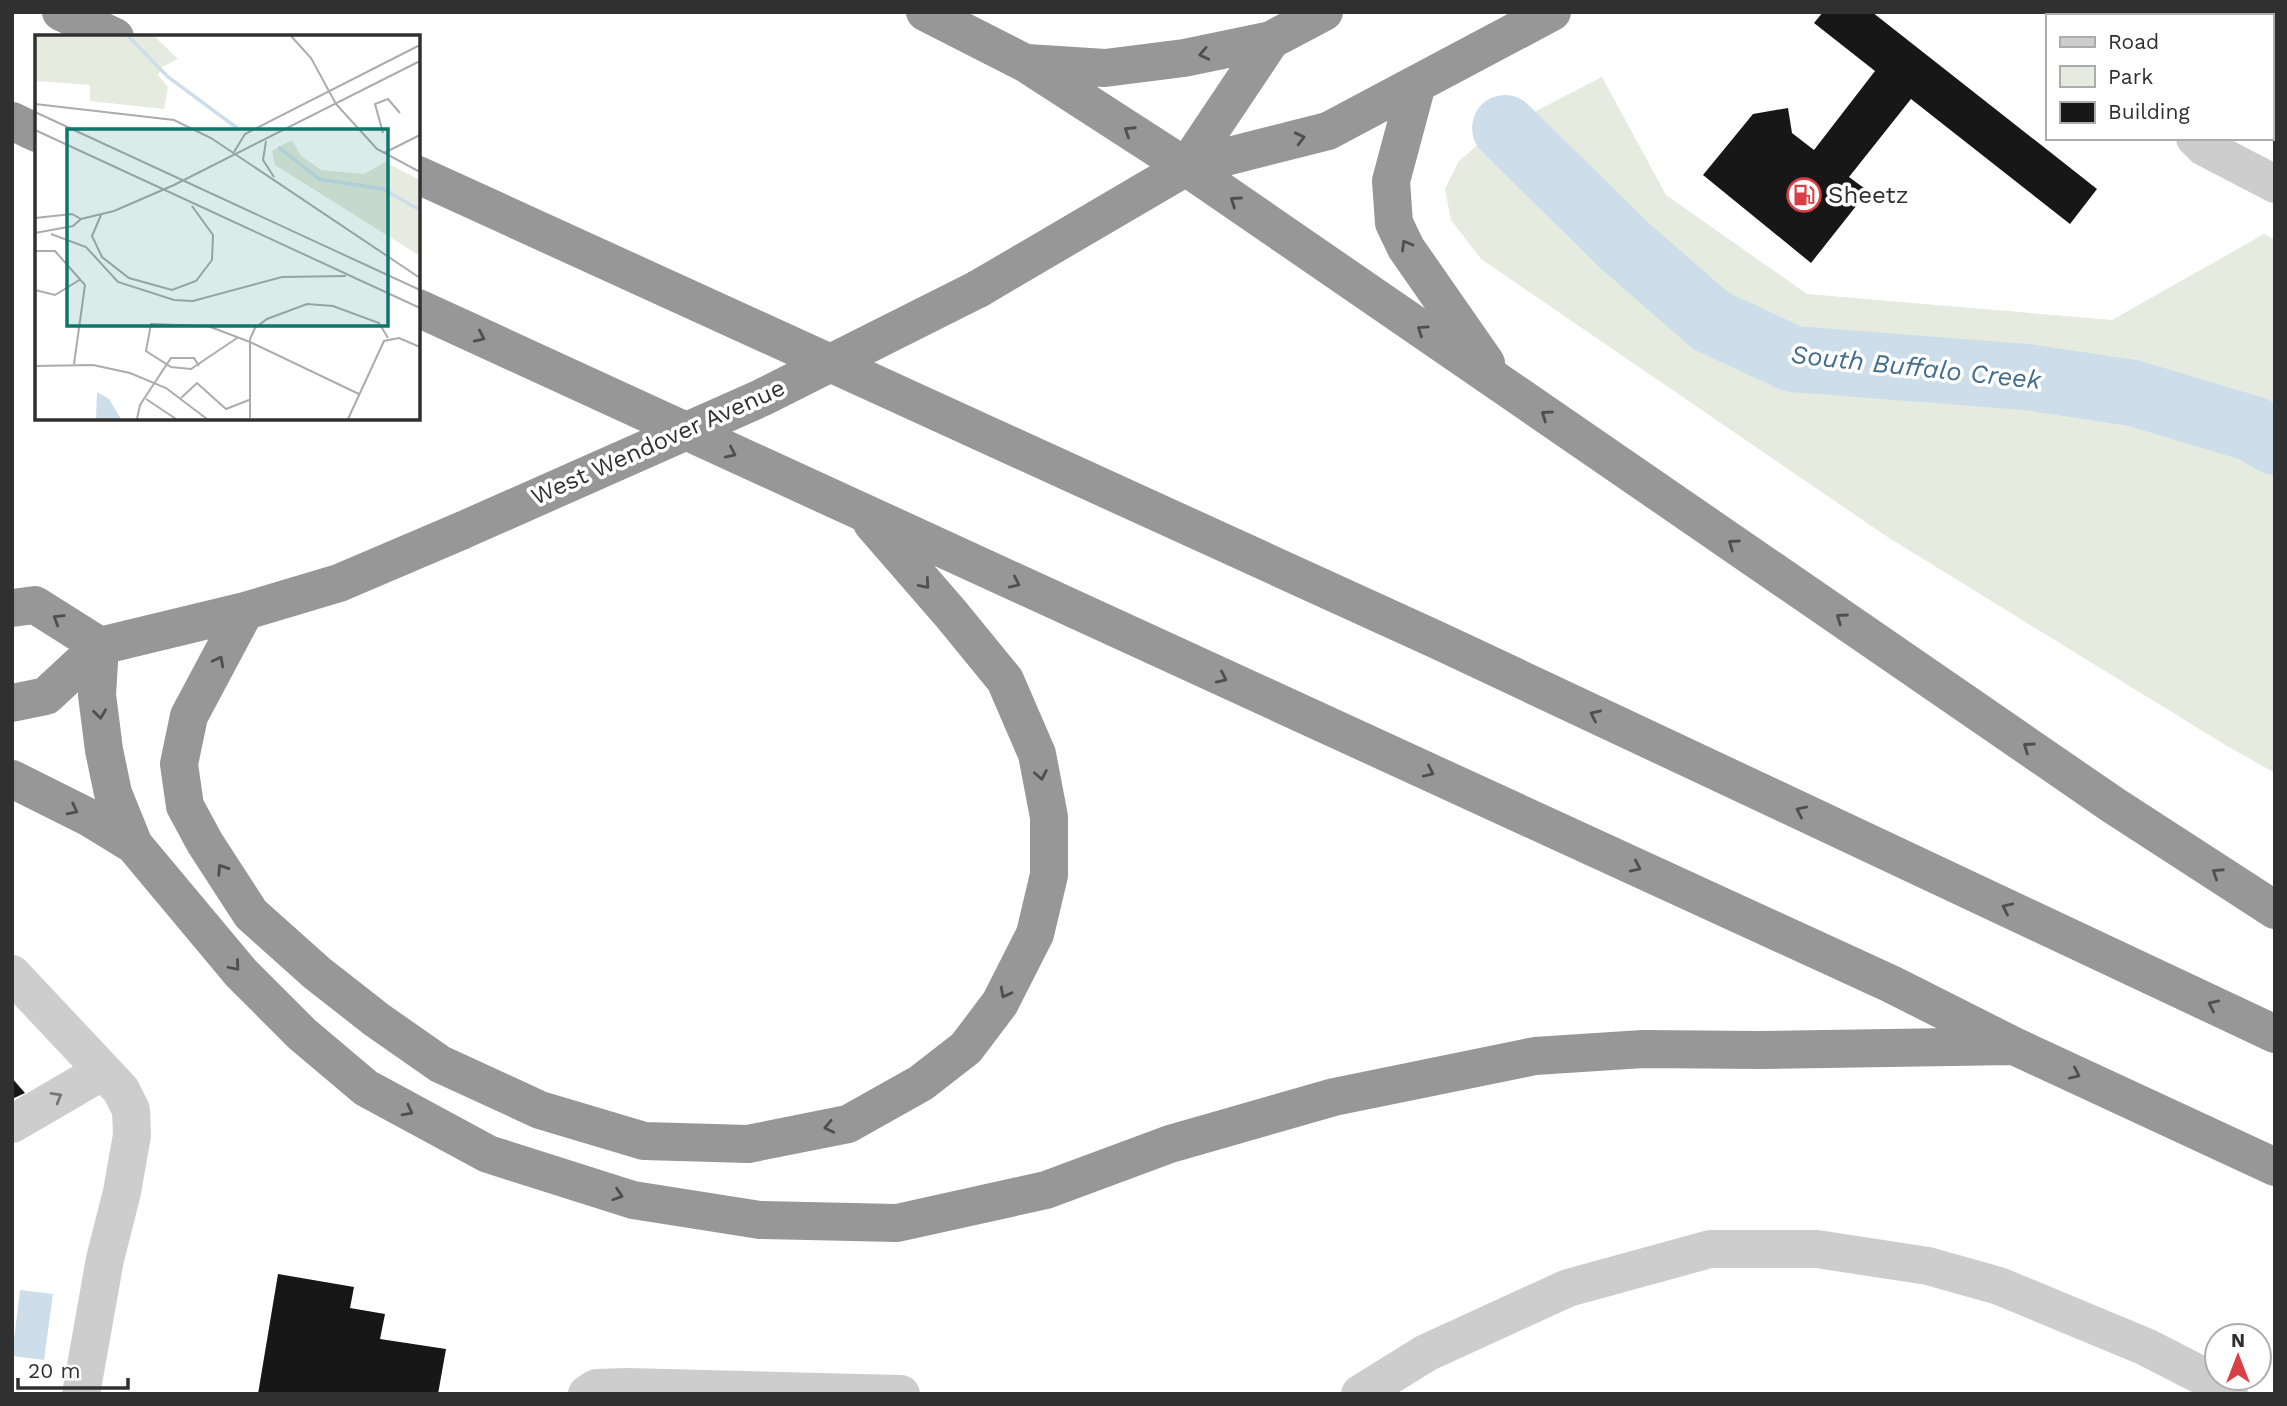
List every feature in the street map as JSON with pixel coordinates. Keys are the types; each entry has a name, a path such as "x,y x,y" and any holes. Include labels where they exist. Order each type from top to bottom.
{"highway":[{"path":"61,12 111,35"},
{"path":"925,12 1025,63 1186,167 2113,805 2275,910"},
{"name":"West Wendover Avenue","path":"1186,167 1271,40 1324,12"},
{"name":"West Wendover Avenue","path":"12,703 46,696 100,646 245,611 339,583 761,398 978,289 1186,167 1328,131 1552,12"},
{"path":"1025,63 1105,68 1184,58 1271,40"},
{"path":"1417,84 1391,181 1394,223 1406,247 1499,383"},
{"path":"12,121 35,132"},
{"path":"420,176 1424,634 2275,1034"},
{"path":"420,309 1891,984 2014,1046 2275,1167"},
{"path":"245,611 189,716 179,764 185,806 205,843 251,914 317,973 440,1064 540,1110 644,1141 748,1144 848,1124 921,1083 966,1048 1000,1003 1035,934 1049,875 1049,817 1037,754 1005,680 864,514"},
{"path":"12,608 35,605 100,646 97,695 104,750 113,793 134,845 241,973 302,1034 366,1088 488,1154 633,1200 760,1220 897,1223 1046,1190 1170,1144 1334,1097 1535,1056 1643,1049 2014,1046"},
{"path":"12,779 90,818 134,845"}],"lane":[{"path":"2197,140 2204,147 2269,175"},
{"path":"12,974 121,1090 131,1110 132,1135 122,1192 105,1259 81,1394"},
{"path":"12,1124 103,1071"},
{"path":"1360,1394 1426,1353 1568,1288 1710,1249 1817,1249 1928,1266 1999,1286 2146,1347 2218,1384 2229,1394"},
{"path":"587,1394 596,1388 627,1387 901,1394"}],"green space":[{"path":"1602,77 1666,195 1807,294 2112,320 2264,234 2275,240 2275,773 1886,536 1481,259 1451,220 1445,189 1459,161 1488,136"}],"water":[{"path":"20,1290 53,1294 44,1360 12,1356"}],"building":[{"path":"1823,12 1872,12 2097,189 2070,224 1911,99 1849,177 1868,191 1811,263 1703,175 1753,114 1788,108 1792,133 1814,150 1875,71 1814,23"},
{"path":"12,1078 25,1093 12,1099"},
{"path":"278,1274 354,1287 350,1308 385,1314 380,1339 446,1349 438,1394 258,1394"}],"waterway":[{"name":"South Buffalo Creek","path":"1505,128 1625,246 1711,321 1793,359 2026,377 2133,393 2253,429 2275,442"}],"place":[{"name":"Sheetz","path":"1804,195"}]}
